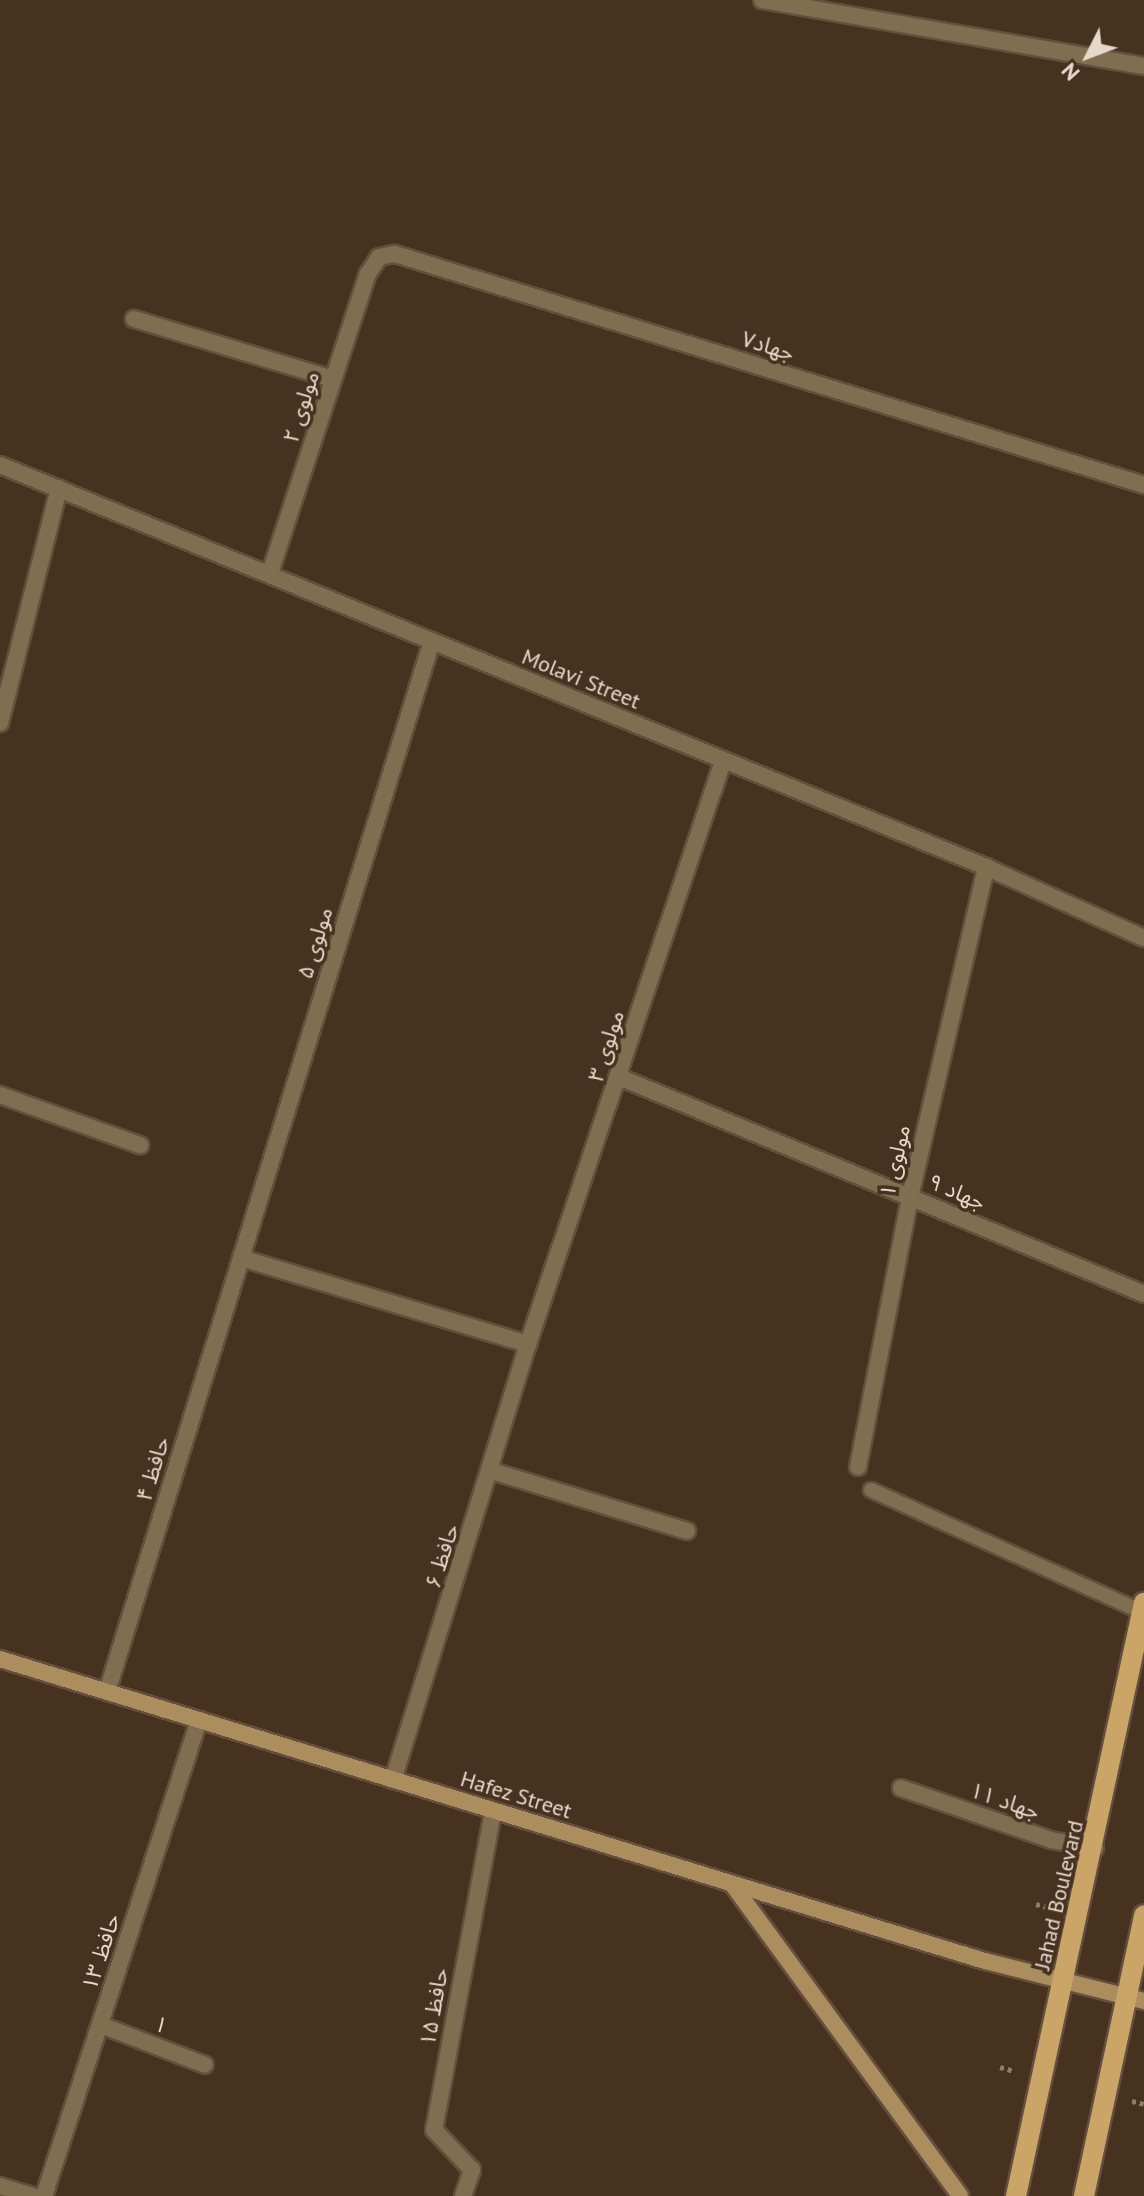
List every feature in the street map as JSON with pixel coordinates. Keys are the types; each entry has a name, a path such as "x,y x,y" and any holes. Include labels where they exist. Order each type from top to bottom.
{"main road":[{"name":"Jahad Boulevard","path":"1016,2196 1095,1848 1143,1608"},
{"name":"Hafez Street","path":"0,1659 1020,1972 1135,1998"},
{"path":"732,1884 960,2196"},
{"path":"1084,2196 1135,1998 1144,1915"}],"street":[{"path":"762,0 1144,66"},
{"name":"جهاد۷","path":"379,257 395,254 1144,485"},
{"name":"مولوی ۲","path":"270,573 368,274 379,257"},
{"path":"134,319 333,379"},
{"name":"Molavi Street","path":"0,465 986,867 1144,938"},
{"path":"0,723 59,488"},
{"name":"مولوی ۵","path":"241,1258 432,641"},
{"name":"مولوی ۳","path":"528,1344 723,761"},
{"name":"مولوی ۱","path":"858,1467 910,1197 986,867"},
{"name":"جهاد ۹","path":"619,1077 1144,1294"},
{"path":"0,1095 140,1145"},
{"path":"241,1258 528,1344"},
{"name":"حافظ ۴","path":"107,1692 241,1258"},
{"name":"حافظ ۶","path":"393,1780 492,1471 528,1344"},
{"path":"492,1471 687,1531"},
{"name":"حافظ ۱۳","path":"44,2196 199,1720"},
{"name":"جهاد ۱۱","path":"901,1788 1051,1840 1095,1848"},
{"name":"حافظ ۱۵","path":"463,2196 472,2170 434,2130 493,1811"},
{"name":"۱","path":"101,2025 205,2065"},
{"path":"0,2186 32,2196"}],"lane":[{"path":"871,1490 1143,1608"}]}
